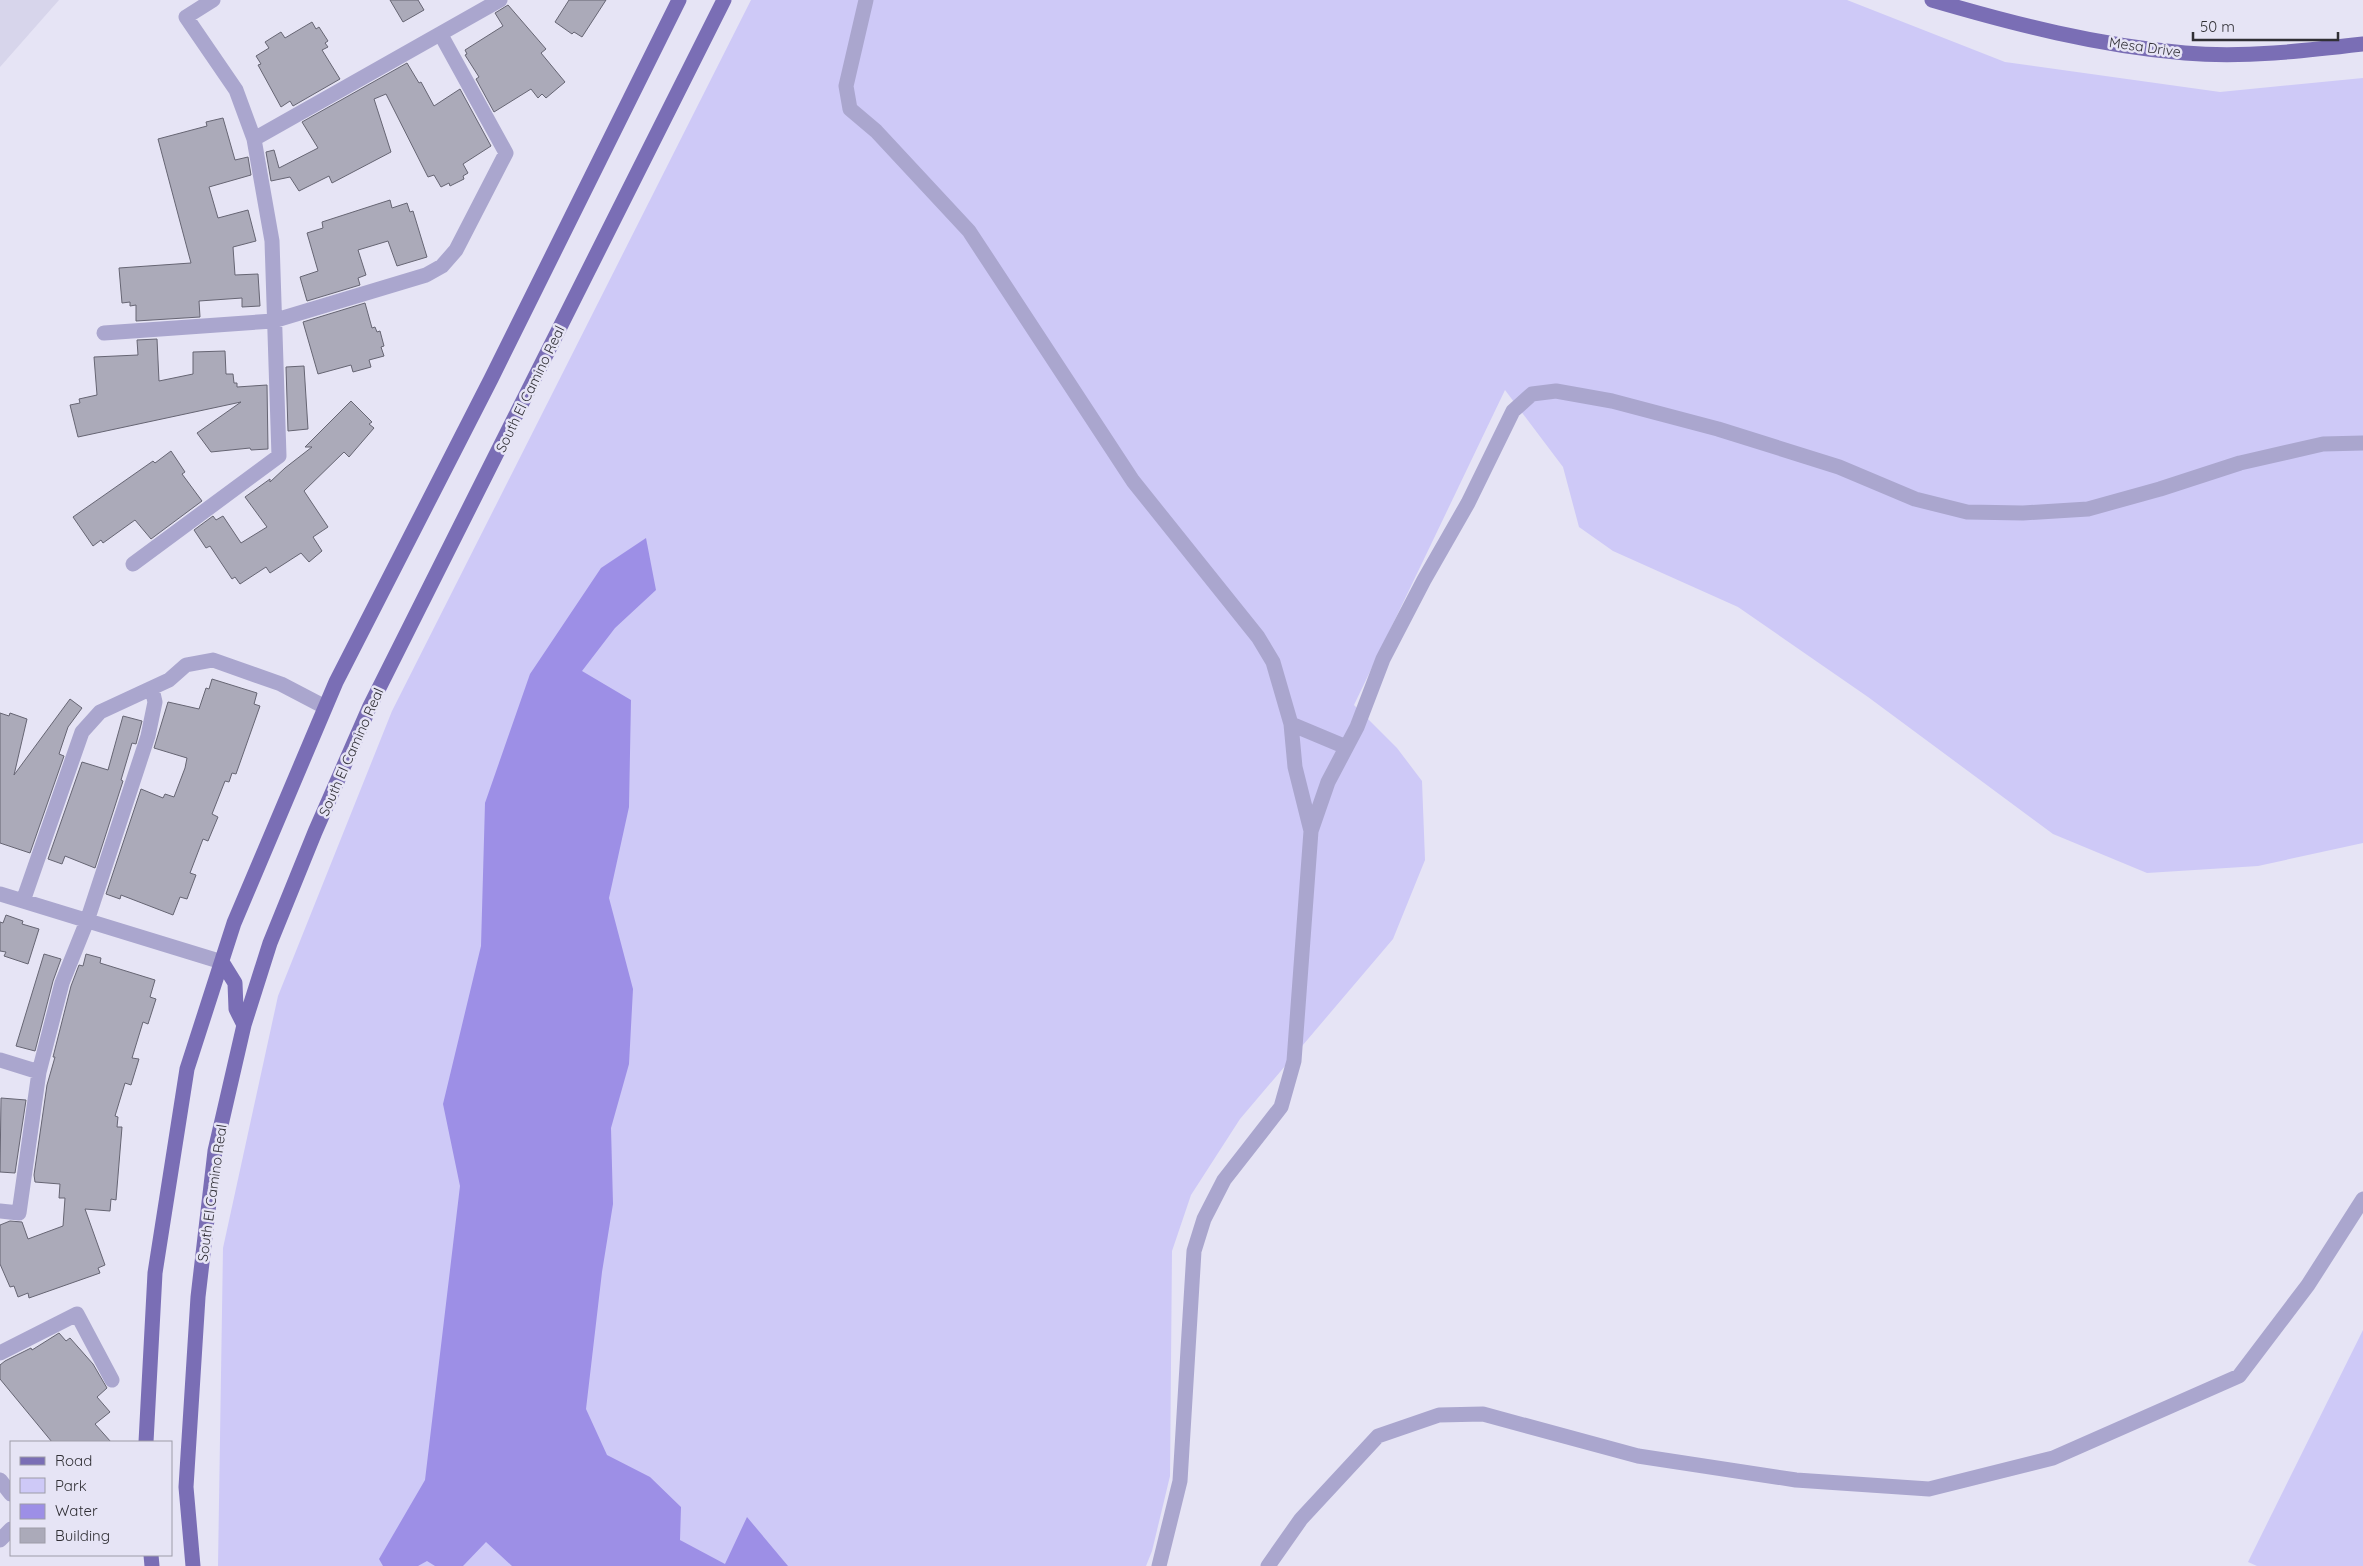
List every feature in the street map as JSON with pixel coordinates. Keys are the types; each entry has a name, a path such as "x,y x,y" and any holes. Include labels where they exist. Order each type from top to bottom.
{"main road":[{"path":"146,1441 156,1263 187,1070 234,923 336,682 491,379 679,0"},
{"name":"South El Camino Real","path":"193,1566 186,1487 198,1297 215,1151 244,1025 270,943 315,832 370,706 724,0"},
{"name":"Mesa Drive","path":"1932,0 1999,20 2091,40 2185,53 2290,53 2363,44"},
{"path":"222,962 235,983 236,1009 244,1025"}],"street":[{"path":"133,564 279,456 273,321 272,241 254,139 236,90 186,17 213,0"},
{"path":"254,139 500,0"},
{"path":"866,0 846,86 850,109 876,131 970,231 1133,481 1258,637 1273,662 1291,724 1295,766 1311,831"},
{"path":"104,333 273,321 426,275 442,266 456,250 506,153 441,35"},
{"path":"1159,1566 1180,1482 1194,1252 1204,1219 1224,1180 1282,1107 1294,1062 1311,831 1328,782 1356,728 1383,659 1419,589 1468,503 1513,411 1532,394 1556,391 1612,401 1718,429 1839,467 1915,499 1967,512 2023,513 2088,509 2160,489 2240,462 2323,444 2363,443"},
{"path":"23,902 82,732 100,712 169,680 186,665 213,660 281,684 325,707"},
{"path":"0,1211 19,1213 39,1072 62,983 86,922 148,736 155,702 152,689"},
{"path":"1291,724 1346,746"},
{"path":"0,894 86,922 222,962"},
{"path":"0,1060 39,1072"},
{"path":"1268,1566 1301,1519 1378,1436 1439,1415 1483,1414 1638,1456 1796,1480 1929,1489 2053,1458 2239,1376 2308,1285 2363,1199"},
{"path":"0,1353 77,1314 112,1380"},
{"path":"0,1480 10,1493"},
{"path":"0,1540 10,1531"}],"shaded area":[{"path":"0,0 59,0 0,67"}],"green space":[{"path":"751,0 1847,0 2005,62 2220,92 2363,78 2363,843 2258,866 2147,873 2053,834 1868,697 1738,607 1613,551 1579,527 1563,467 1505,390 1354,705 1397,748 1422,781 1425,860 1393,939 1240,1119 1191,1195 1172,1251 1170,1476 1152,1551 1146,1566 218,1566 223,1248 278,996 392,711"},
{"path":"2363,1330 2363,1566 2257,1566 2248,1562"}],"water":[{"path":"646,538 656,590 615,628 582,671 631,700 629,807 609,898 633,989 629,1064 611,1128 613,1204 602,1272 586,1409 607,1455 650,1477 681,1507 680,1540 725,1564 747,1517 788,1566 512,1566 486,1542 463,1566 435,1566 427,1561 418,1566 383,1566 379,1559 425,1480 460,1186 443,1104 481,946 485,803 530,674 601,568"}],"building":[{"path":"390,0 418,0 424,10 403,22"},
{"path":"569,0 606,0 582,37 574,32 572,34 555,22"},
{"path":"508,5 546,49 541,53 565,82 546,98 542,94 538,98 531,89 494,112 476,79 479,77 465,55 467,54 465,50 503,26 495,13"},
{"path":"312,22 316,29 319,27 328,41 325,43 328,47 322,50 340,79 293,106 290,101 281,107 258,65 261,64 256,56 269,48 265,42 281,32 285,38"},
{"path":"407,63 419,83 421,82 434,106 460,89 491,146 463,164 468,173 463,176 464,179 450,186 449,183 441,187 434,175 428,177 386,94 374,99 391,152 332,183 329,176 299,191 290,177 271,181 266,152 274,150 279,168 318,148 302,122"},
{"path":"223,118 235,160 248,157 251,175 209,187 218,218 248,210 256,241 233,247 235,275 258,274 260,306 242,307 242,298 199,301 200,317 136,321 136,305 130,306 130,302 122,303 119,268 191,263 158,139 207,126 206,122"},
{"path":"390,200 392,208 407,203 410,212 413,211 427,257 397,266 388,241 358,250 366,275 358,278 360,285 307,301 300,277 318,271 307,233 323,228 322,222"},
{"path":"365,303 372,328 375,327 377,332 380,331 384,346 381,347 384,356 369,360 371,367 353,372 351,365 318,374 303,322"},
{"path":"157,339 159,381 193,374 193,352 225,351 226,374 233,374 234,383 237,383 237,387 267,385 268,449 251,450 250,448 211,452 197,433 241,402 78,437 70,405 80,403 79,399 97,395 94,357 138,355 137,340"},
{"path":"304,366 308,429 288,431 286,367"},
{"path":"351,401 372,422 369,424 374,428 349,457 344,452 304,491 328,527 313,537 322,551 309,562 301,553 270,573 266,567 240,584 235,577 232,579 210,546 206,548 194,530 213,516 216,520 223,516 241,543 267,527 245,497 270,479 270,482 312,447 305,447"},
{"path":"171,451 185,472 182,474 202,501 151,539 135,520 103,543 101,540 93,546 73,517 153,461 155,463"},
{"path":"212,679 257,693 254,704 260,706 236,774 232,773 229,782 225,781 212,814 218,817 208,841 203,839 190,873 196,875 187,899 180,897 173,915 121,895 120,899 106,894 141,789 163,798 165,794 174,797 185,768 187,758 154,748 168,702 199,709 206,688 209,689"},
{"path":"70,699 82,708 68,727 59,754 64,756 30,853 0,843 0,713 9,716 10,713 27,719 14,775"},
{"path":"123,716 142,721 136,744 132,743 121,780 123,781 95,868 65,856 62,864 48,859 82,762 108,770"},
{"path":"6,915 23,921 22,924 39,929 28,964 4,956 6,952 0,951 0,922 3,923"},
{"path":"44,954 61,959 53,981 35,1051 16,1046"},
{"path":"86,954 101,958 100,963 155,980 150,997 156,999 148,1024 143,1022 132,1058 139,1059 131,1085 125,1083 115,1116 118,1117 117,1127 122,1127 116,1200 111,1199 110,1211 85,1209 105,1265 98,1268 100,1273 29,1298 28,1293 18,1297 14,1286 10,1287 0,1264 0,1225 10,1221 22,1222 28,1239 63,1226 65,1198 59,1198 60,1184 35,1182 34,1175 47,1085 55,1057 53,1057 71,986 79,965 83,966"},
{"path":"1,1098 26,1100 15,1173 0,1172"},
{"path":"59,1333 66,1341 70,1338 93,1364 107,1388 97,1397 110,1412 95,1424 110,1441 51,1441 0,1379 0,1365 31,1348 32,1350"}]}
